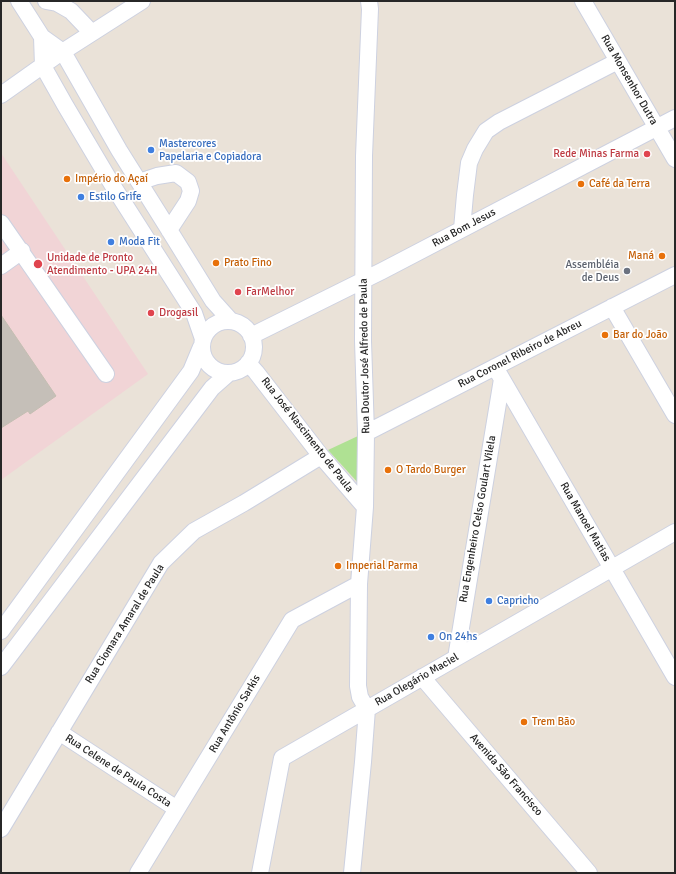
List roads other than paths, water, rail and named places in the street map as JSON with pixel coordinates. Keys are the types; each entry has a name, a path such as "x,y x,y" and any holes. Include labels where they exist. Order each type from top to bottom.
{"street":[{"path":"19,1 42,37 63,52 119,150 213,301 231,321"},
{"path":"46,1 72,11 92,33"},
{"path":"1,95 63,52 142,1"},
{"name":"Rua Doutor José Alfredo de Paula","path":"367,709 360,697 358,686 359,584 365,507 366,433 363,341 364,156 370,9 369,1"},
{"name":"Rua Monsenhor Dutra","path":"583,1 675,159"},
{"path":"1,631 191,371 202,343 207,331 214,325 222,322 231,321 239,324 246,329 251,336 254,343 254,350 248,363 236,372 221,372 213,369 207,363 203,356 202,343 194,313 113,186 43,66 42,37"},
{"path":"462,229 469,163 475,148 486,131 499,122 618,61"},
{"name":"Rua Bom Jesus","path":"251,336 364,280 675,118"},
{"path":"139,182 157,176 176,173 188,182 191,191 188,201 169,230"},
{"path":"1,222 106,374"},
{"path":"1,266 22,251"},
{"name":"Rua Coronel Ribeiro de Abreu","path":"366,433 498,373 612,307 675,275"},
{"path":"612,307 675,415"},
{"name":"Rua José Nascimento de Paula","path":"248,363 321,456 365,507"},
{"path":"1,668 212,388 229,373"},
{"name":"Rua Manoel Matias","path":"498,373 675,677"},
{"name":"Rua Engenheiro Celso Goulart Vilela","path":"456,658 498,373"},
{"name":"Rua Ciomara Amaral de Paula","path":"1,829 161,564 194,531 321,456"},
{"name":"Rua Olegário Maciel","path":"260,873 282,758 675,532"},
{"name":"Rua Antônio Sarkis","path":"138,873 292,620 359,584"},
{"name":"Avenida São Francisco","path":"422,677 589,873"},
{"path":"352,873 367,709"},
{"name":"Rua Celene de Paula Costa","path":"59,732 177,809"}],"place":[{"name":"Mastercores Papelaria e Copiadora","path":"151,150"},
{"name":"Rede Minas Farma","path":"647,154"},
{"name":"Império do Açaí","path":"67,179"},
{"name":"Café da Terra","path":"581,184"},
{"name":"Estilo Grife","path":"81,197"},
{"name":"Moda Fit","path":"111,242"},
{"name":"Maná","path":"662,256"},
{"name":"Prato Fino","path":"216,263"},
{"name":"Unidade de Pronto Atendimento - UPA 24H","path":"38,264"},
{"name":"Assembléia de Deus","path":"627,271"},
{"name":"FarMelhor","path":"238,292"},
{"name":"Drogasil","path":"151,313"},
{"name":"Bar do João","path":"605,335"},
{"name":"O Tardo Burger","path":"388,470"},
{"name":"Imperial Parma","path":"338,566"},
{"name":"Capricho","path":"489,601"},
{"name":"On 24hs","path":"431,637"},
{"name":"Trem Bão","path":"524,722"}]}
